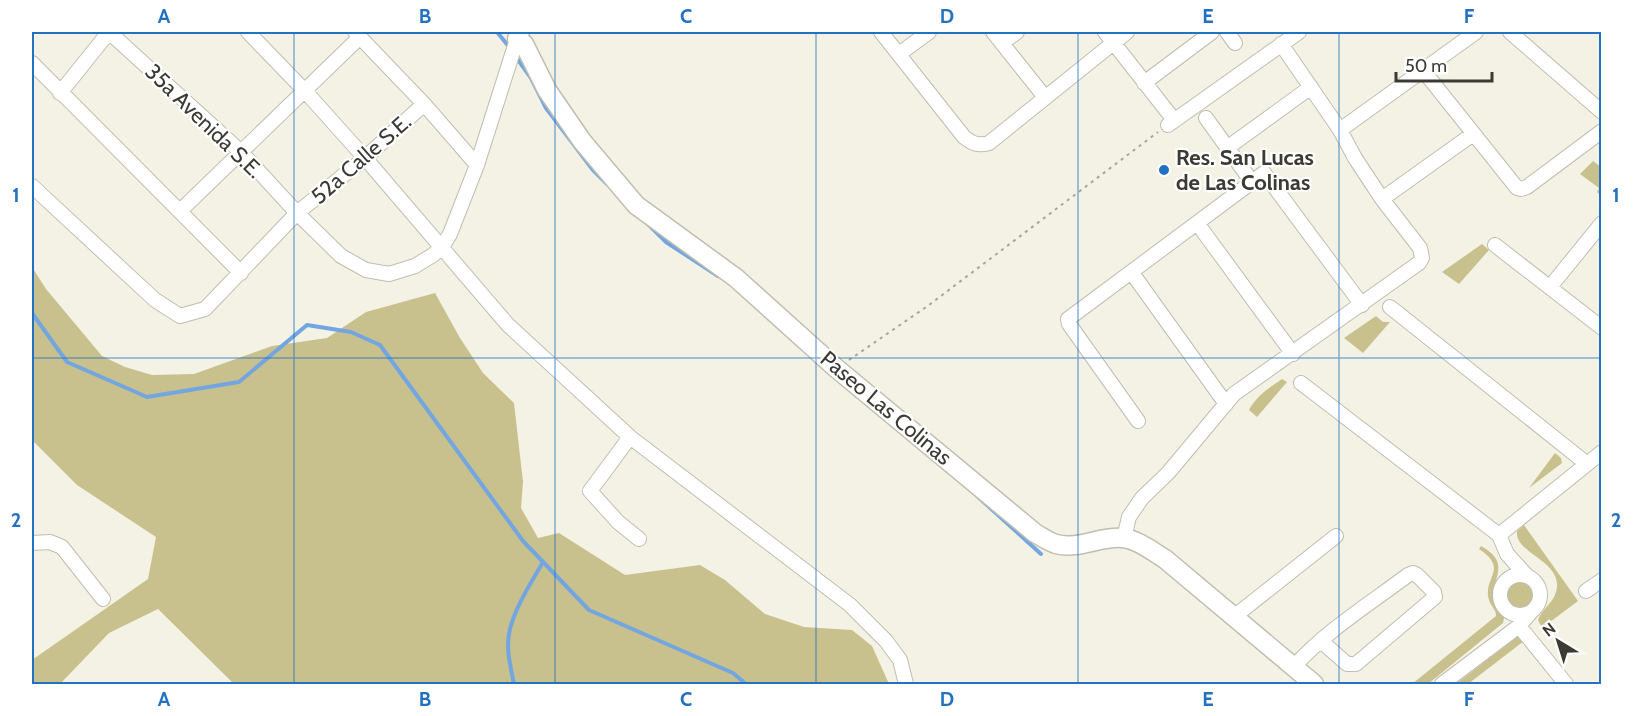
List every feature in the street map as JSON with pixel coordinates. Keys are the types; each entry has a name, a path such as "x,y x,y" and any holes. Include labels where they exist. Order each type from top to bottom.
{"street":[{"path":"60,93 109,32"},
{"name":"35a Avenida S.E.","path":"109,32 241,152 297,213 341,256 366,270 389,274 415,266 442,247"},
{"path":"248,32 365,158 508,325 630,436 850,605 886,641 900,660 906,684"},
{"path":"881,32 964,137 972,144 981,145 989,142 1044,96 1109,37 1127,32"},
{"path":"899,54 929,32"},
{"path":"993,32 1044,96"},
{"path":"1002,43 1017,32"},
{"path":"1144,83 1212,32"},
{"path":"1109,37 1171,123 1299,32"},
{"path":"1340,130 1476,32"},
{"path":"1510,32 1602,112"},
{"path":"180,212 358,34 477,165"},
{"path":"442,247 450,234 477,165 518,39"},
{"name":"Paseo Las Colinas","path":"518,39 524,44 547,90 582,141 636,205 736,278 836,368 1035,533 1055,544 1071,546 1124,538"},
{"path":"1281,44 1340,130 1382,199 1420,248 1422,258 1419,263 1362,305 1234,394 1168,473 1142,498 1129,517 1124,538 1165,559 1314,684"},
{"path":"32,63 241,273"},
{"path":"1422,69 1511,183 1521,189 1527,187 1602,130"},
{"path":"1227,148 1311,87"},
{"name":"52a Calle S.E.","path":"32,186 155,300 180,316 205,309 297,213 365,158 424,104"},
{"path":"1206,118 1252,182"},
{"path":"1382,199 1473,134"},
{"path":"1138,421 1069,324 1068,319 1264,173 1362,305"},
{"path":"1197,223 1293,354"},
{"path":"1550,287 1602,223"},
{"path":"1495,245 1602,328"},
{"path":"1132,273 1226,404"},
{"path":"1390,307 1586,463"},
{"path":"1300,383 1499,535 1507,554 1537,584 1539,602 1515,629 1442,684"},
{"path":"630,436 590,491 618,522 639,538"},
{"path":"1499,535 1602,452"},
{"path":"1235,616 1336,536"},
{"path":"32,543 50,542 62,547 103,599"},
{"path":"1507,554 1505,581 1500,592 1501,604 1509,613 1515,629 1566,684"},
{"path":"1294,667 1307,652 1321,641 1408,575 1417,575 1434,592 1435,597 1356,664 1347,664 1321,641"},
{"path":"1505,581 1515,575 1527,576"},
{"path":"1586,591 1602,580"},
{"path":"1509,613 1520,616 1531,612"}],"path":[{"path":"836,368 929,305 1171,123"}],"shaded area":[{"path":"1593,161 1601,167 1601,196 1597,192 1599,188 1580,174"},
{"path":"1482,244 1489,250 1459,284 1442,272"},
{"path":"32,267 46,289 102,356 125,367 152,375 194,374 272,346 327,338 366,312 435,293 483,373 514,403 523,482 521,508 538,538 559,533 625,575 700,565 725,580 765,614 804,627 852,630 872,646 889,684 234,684 158,609 109,633 60,684 32,684 32,660 148,579 156,537 77,485 32,440"},
{"path":"1376,316 1383,322 1390,322 1363,353 1344,338"},
{"path":"1282,379 1287,382 1257,417 1249,410 1252,405 1263,393"},
{"path":"1555,453 1561,458 1562,463 1529,488"},
{"path":"1524,525 1578,601 1542,628 1538,620 1555,596 1557,581 1547,565 1523,546 1518,539 1517,531"},
{"path":"1481,546 1496,558 1498,564 1493,599 1505,614 1503,623 1428,684 1412,684 1496,616 1488,592 1493,574 1493,563 1479,549"},
{"path":"1520,581 1530,585 1534,595 1530,605 1520,609 1510,605 1506,595 1510,585"},
{"path":"1519,635 1524,641 1468,684 1456,684"}],"waterway":[{"path":"497,32 510,48"},
{"path":"516,57 531,78 546,108 593,170 607,184"},
{"path":"647,223 666,242 718,276"},
{"path":"32,313 67,362 147,397 239,382 307,325 351,332 380,345 523,541 589,610 733,673 746,684"},
{"path":"977,496 1041,554"},
{"path":"514,684 508,647 511,625 523,597 543,562"}],"place":[{"name":"Res. San Lucas de Las Colinas","path":"1164,170"}]}
